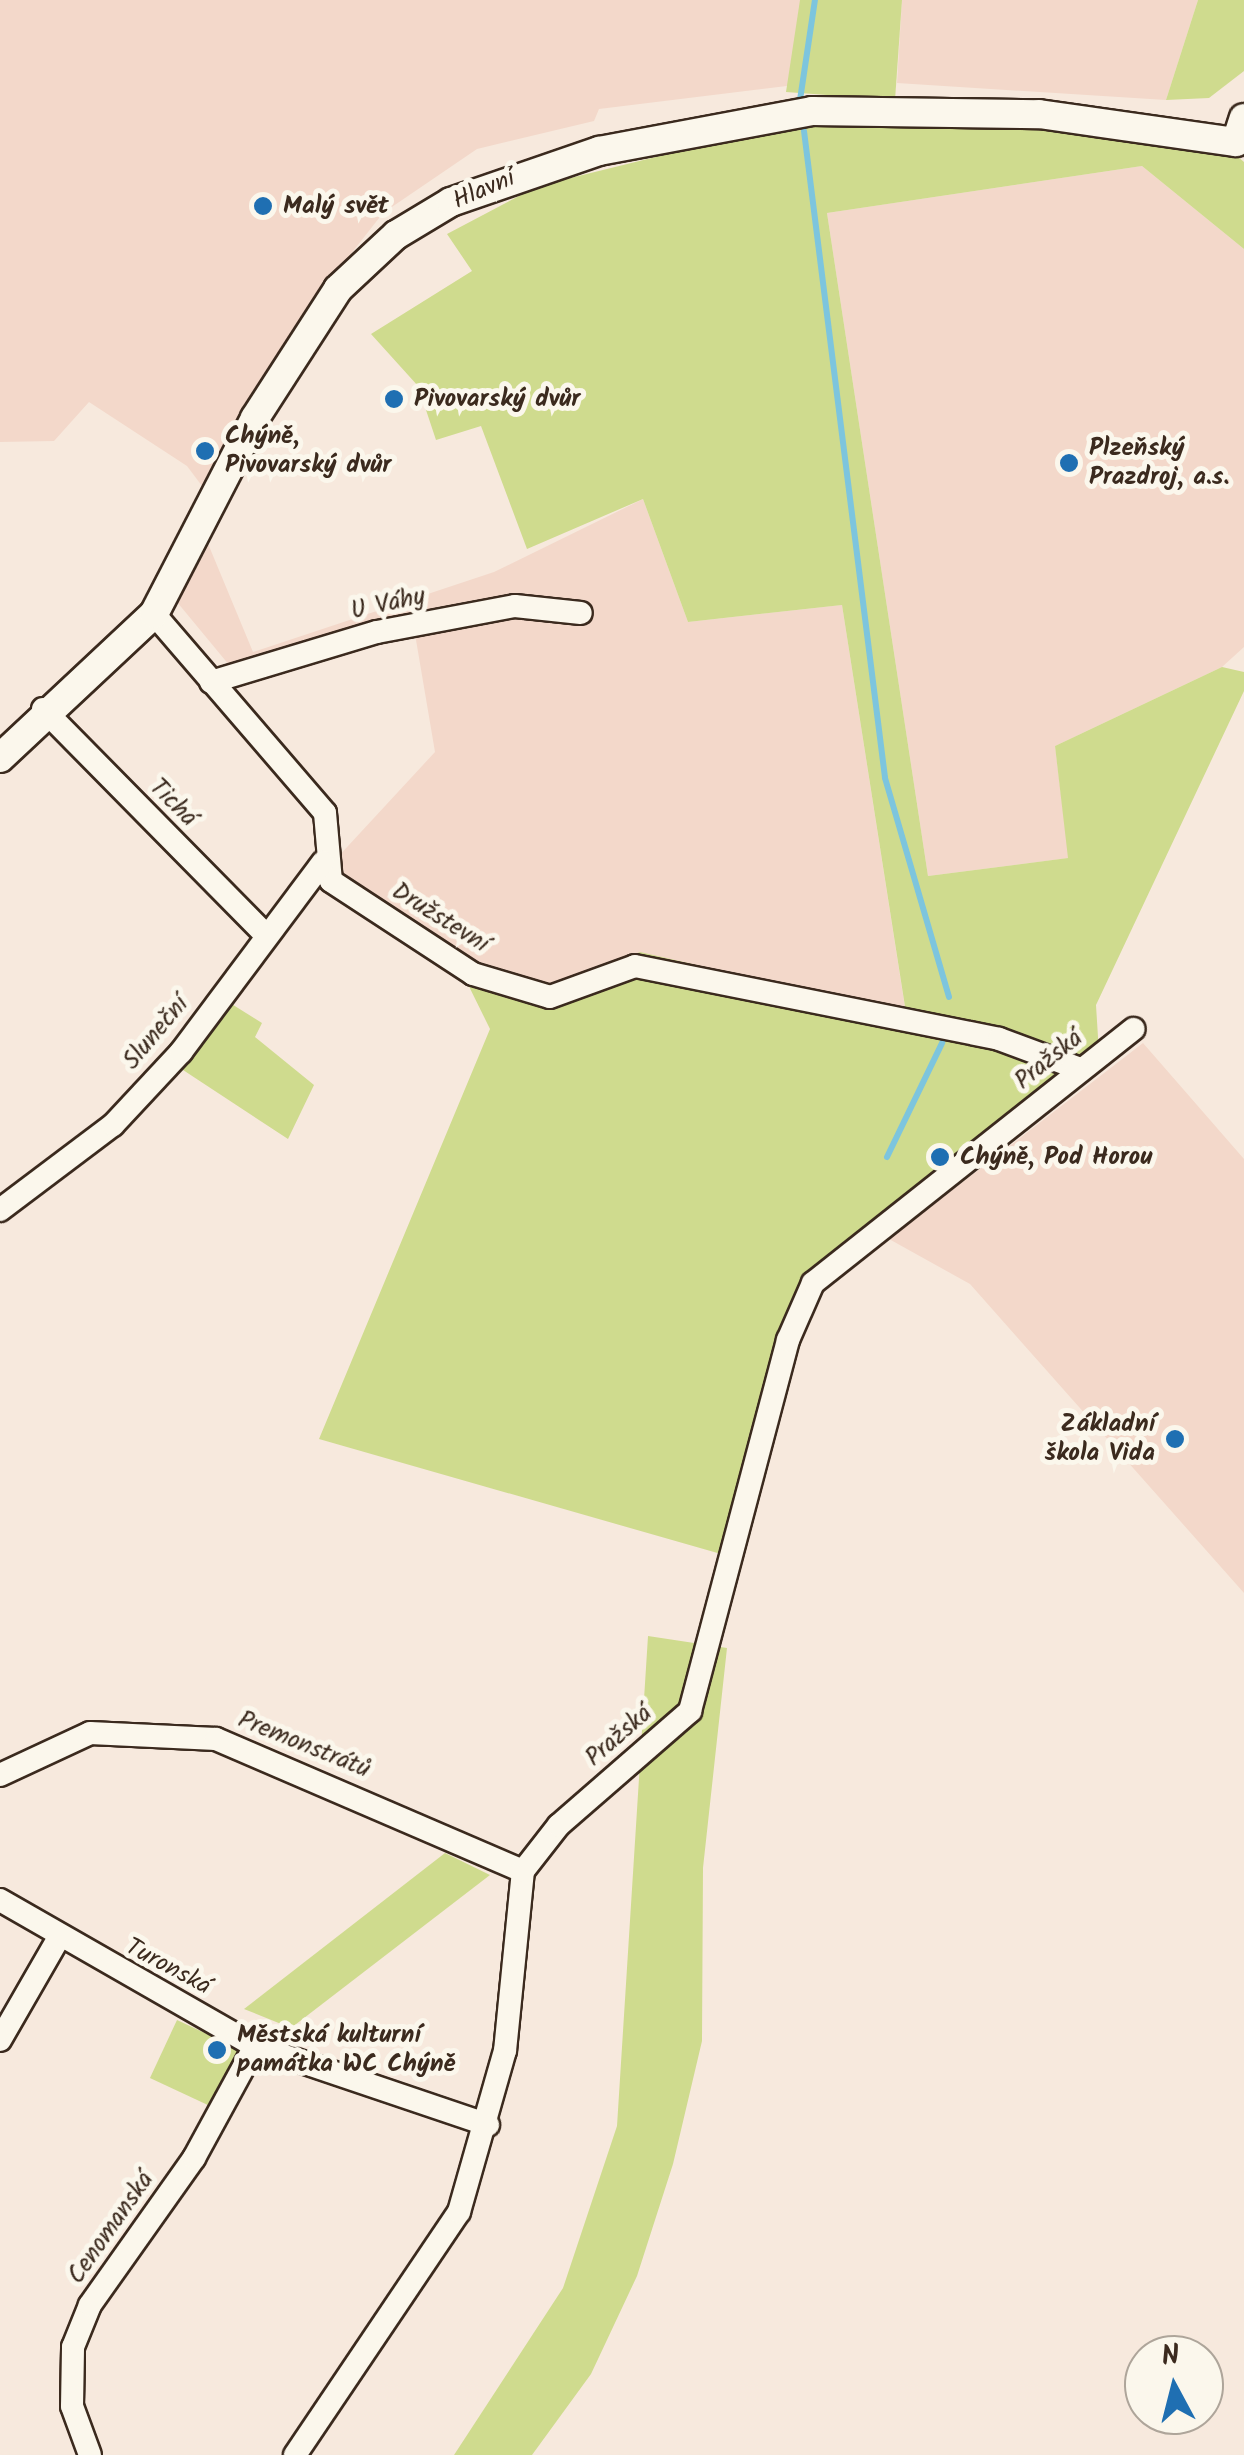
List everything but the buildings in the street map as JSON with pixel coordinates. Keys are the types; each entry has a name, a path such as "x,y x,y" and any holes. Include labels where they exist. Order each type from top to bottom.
{"street":[{"name":"Hlavní","path":"4,744 154,614 255,418 331,298 396,236 451,202 599,151 812,110 1039,114 1241,136"},
{"name":"U Váhy","path":"211,682 376,632 515,606 581,612"},
{"path":"154,614 325,812 324,862"},
{"name":"Tichá","path":"43,709 266,934"},
{"name":"Sluneční","path":"0,1210 112,1124 181,1052 266,934 324,862"},
{"name":"Družstevní","path":"324,862 332,881 473,974 550,997 635,966 998,1039 1080,1069"},
{"name":"Pražská","path":"522,1871 559,1826 690,1712 788,1340 813,1283 1133,1030"},
{"name":"Premonstrátů","path":"0,1775 90,1733 216,1739 522,1871"},
{"path":"295,2455 436,2258 488,2124 522,1871"},
{"name":"Turonská","path":"0,1900 58,1939 255,2046 488,2124"},
{"path":"0,2040 58,1939"},
{"name":"Cenomanská","path":"90,2455 72,2406 73,2347 90,2306 194,2158 255,2046"}],"shaded area":[{"path":"0,0 810,0 795,85 599,109 594,121 477,149 383,213 299,320 202,486 187,466 89,402 54,441 0,442"},
{"path":"902,0 1198,0 1166,100 897,83"},
{"path":"1142,166 1244,249 1244,647 1222,667 1055,746 1069,858 928,876 827,213"},
{"path":"643,499 688,622 842,605 906,1014 547,993 453,954 341,878 336,859 435,752 415,634 244,683 177,602 204,534 253,652 494,572"},
{"name":"Základní škola Vida","path":"1143,1043 1244,1159 1244,1593 970,1284 889,1239"}],"green space":[{"path":"800,0 902,0 895,100 786,92"},
{"path":"1198,0 1244,0 1244,71 1209,98 1166,100"},
{"path":"855,124 1040,125 1231,151 1244,162 1244,249 1142,166 827,213 928,876 1068,858 1055,746 1222,667 1244,672 1244,691 1096,1005 1099,1053 813,1283 728,1556 319,1439 490,1029 453,954 546,993 640,952 906,1013 842,605 688,622 643,499 527,549 481,426 436,440 418,386 371,334 472,271 447,234 538,186 765,130"},
{"path":"230,1003 262,1023 255,1037 314,1085 288,1139 180,1068"},
{"path":"648,1636 727,1648 703,1868 702,2041 673,2164 637,2276 591,2374 532,2455 454,2455 563,2288 617,2126"},
{"path":"445,1853 490,1875 291,2028 244,2009"},
{"path":"177,2020 239,2049 212,2107 150,2078"}],"waterway":[{"path":"800,100 815,0"},
{"path":"804,131 885,778 949,997"},
{"path":"887,1157 942,1043"}],"place":[{"name":"Malý svět","path":"263,206"},
{"name":"Pivovarský dvůr","path":"394,399"},
{"name":"Chýně, Pivovarský dvůr","path":"205,451"},
{"name":"Plzeňský Prazdroj, a.s.","path":"1069,463"},
{"name":"Chýně, Pod Horou","path":"940,1157"},
{"name":"Základní škola Vida","path":"1175,1439"},
{"name":"Městská kulturní památka WC Chýně","path":"217,2050"}]}
